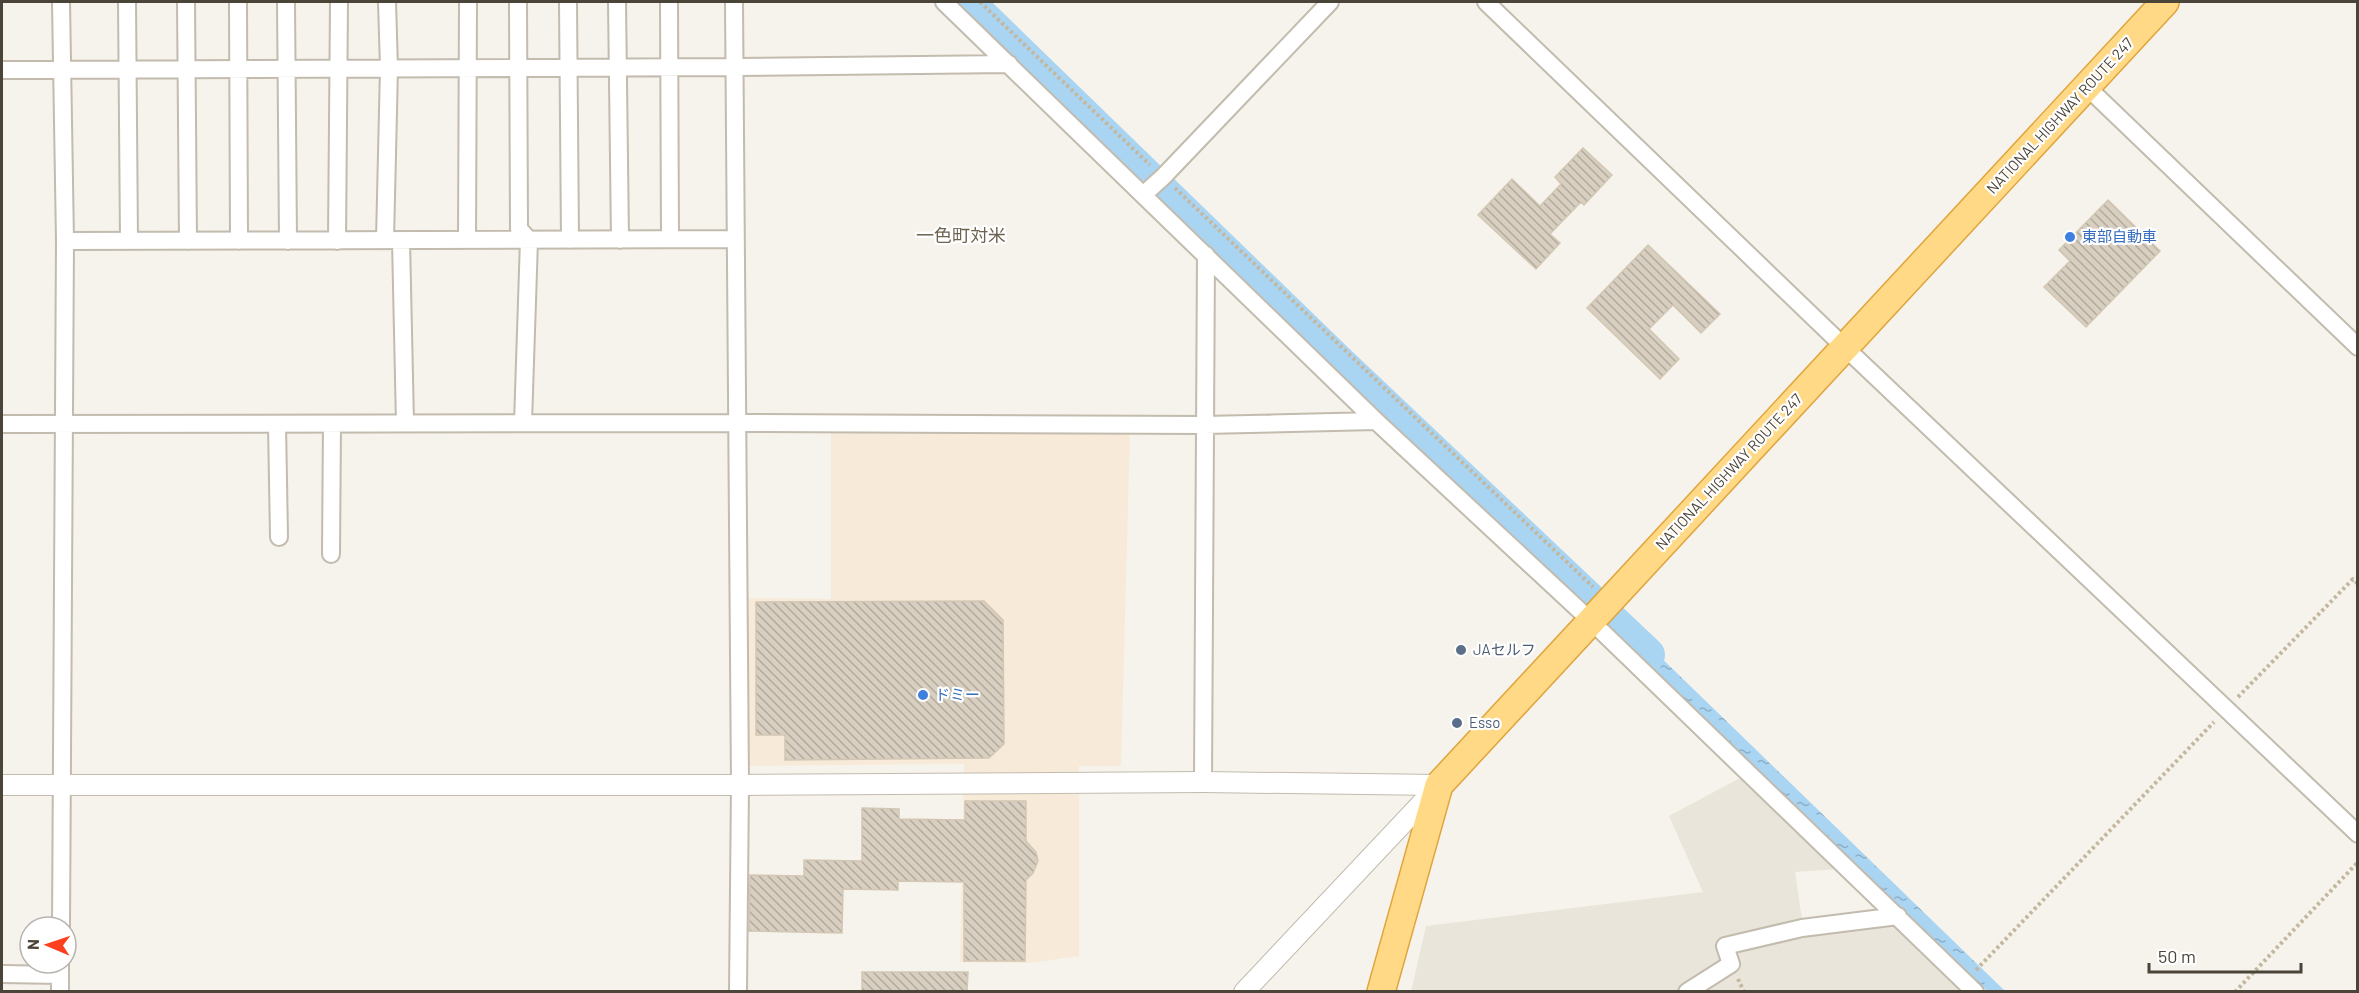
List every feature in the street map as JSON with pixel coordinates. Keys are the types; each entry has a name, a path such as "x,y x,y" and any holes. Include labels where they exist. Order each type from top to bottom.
{"highway":[{"name":"NATIONAL HIGHWAY ROUTE 247","path":"1381,992 1439,785 2165,2"}],"street":[{"path":"61,2 65,241 61,915"},
{"path":"126,2 129,241"},
{"path":"186,2 188,241"},
{"path":"238,2 239,241"},
{"path":"286,2 288,241"},
{"path":"337,241 339,2"},
{"path":"387,2 393,240 405,423"},
{"path":"467,240 468,2"},
{"path":"518,2 519,230 529,240 523,423"},
{"path":"568,2 570,240"},
{"path":"617,2 620,240"},
{"path":"669,2 670,239"},
{"path":"734,2 740,785 738,992"},
{"path":"944,2 1376,421 1600,612 1898,916 1970,986"},
{"path":"1143,195 1163,177 1330,2"},
{"path":"1486,2 1844,347 2358,834"},
{"path":"2,70 1009,64"},
{"path":"2087,87 2358,347"},
{"path":"65,241 735,239"},
{"path":"1203,782 1206,255"},
{"path":"2,424 1204,425 1376,421"},
{"path":"277,424 279,537"},
{"path":"331,554 332,424"},
{"path":"2,785 740,785 1203,782 1439,785"},
{"path":"1244,992 1439,785"},
{"path":"1686,992 1731,964 1725,946 1802,928 1898,916"},
{"path":"2,974 60,977"}],"path":[{"path":"980,2 1163,177 1600,612"},
{"path":"1970,986 2226,709 2352,579 2358,584"},
{"path":"2235,992 2358,862"}],"shaded area":[{"path":"831,429 1130,432 1121,766 1079,766 1079,956 1029,963 960,962 964,764 745,766 745,598 831,599"},
{"path":"1740,778 1838,869 1795,872 1804,932 1896,922 1966,992 1411,992 1426,926 1703,892 1669,816"}],"water":[{"path":"1618,616 2005,991 1987,991 1608,627"}],"building":[{"path":"1583,148 1612,175 1584,205 1581,202 1550,234 1560,243 1536,269 1478,215 1512,179 1540,206 1561,184 1555,177"},
{"path":"2108,200 2160,251 2086,327 2044,287 2070,261 2059,250"},
{"path":"1648,245 1720,314 1701,333 1673,305 1649,329 1679,359 1660,379 1587,308"},
{"path":"984,601 1003,620 1004,744 989,758 785,760 785,735 756,735 756,602"},
{"path":"965,801 1026,801 1026,841 1036,852 1038,861 1033,873 1026,880 1025,961 964,961 964,882 898,881 898,890 843,889 842,933 749,931 750,875 804,876 804,860 862,861 862,808 899,809 899,819 965,820"},
{"path":"862,972 968,972 967,992 862,992"}],"waterway":[{"path":"966,2 1335,360 1647,655"}],"place":[{"name":"東部自動車","path":"2070,237"},
{"name":"JAセルフ","path":"1461,650"},
{"name":"ドミー","path":"923,695"},
{"name":"Esso","path":"1457,723"}],"district":[{"name":"一色町対米","path":"961,236"}]}
